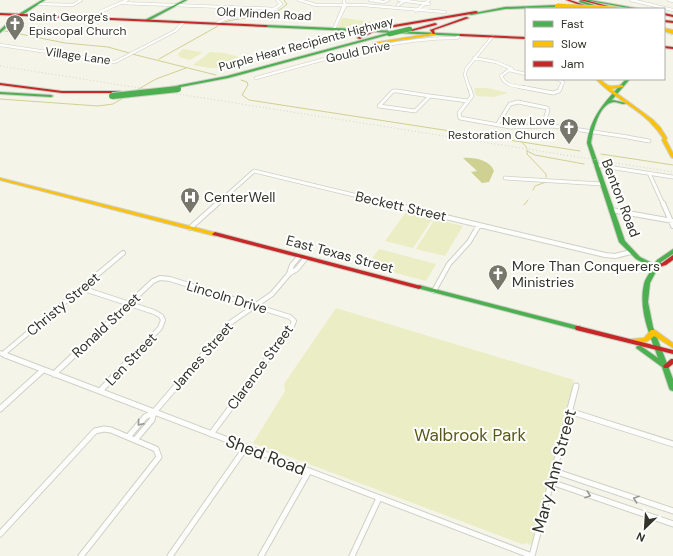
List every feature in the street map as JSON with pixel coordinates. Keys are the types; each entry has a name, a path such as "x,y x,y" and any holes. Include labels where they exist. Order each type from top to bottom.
{"main road":[{"path":"145,21 186,0"},
{"path":"567,0 593,8"},
{"path":"580,0 600,8"},
{"path":"580,0 606,8"},
{"path":"580,0 613,8"},
{"path":"580,0 632,8"},
{"path":"1,31 20,15 41,2"},
{"name":"Purple Heart Recipients Highway","path":"534,8 558,6 588,8"},
{"name":"Purple Heart Recipients Highway","path":"415,32 476,12 510,8 558,6 597,8"},
{"name":"Purple Heart Recipients Highway","path":"0,84 42,90 81,93 174,88 222,78 392,35 415,32 469,16 498,11 525,9"},
{"path":"435,32 472,16 498,11"},
{"path":"325,51 372,31 476,12"},
{"name":"Old Minden Road","path":"0,14 372,31"},
{"path":"372,31 435,32 459,35 525,38"},
{"path":"346,48 415,32"},
{"name":"Purple Heart Recipients Highway","path":"0,88 63,96 112,96 174,88 234,77 392,35"},
{"path":"0,78 42,90"},
{"path":"589,132 593,121 627,80"},
{"path":"599,81 612,88 622,86"},
{"path":"599,81 615,95 641,112 662,136 673,157"},
{"path":"0,93 63,96"},
{"path":"607,104 618,101 629,104"},
{"name":"Benton Road","path":"589,132 589,143 595,165 622,242 638,258 657,266"},
{"name":"East Texas Street","path":"0,179 616,339 673,352"},
{"path":"673,251 659,261 649,277 645,289 647,314 673,388"},
{"path":"657,266 664,264 673,257"},
{"path":"616,339 643,341 653,332"},
{"path":"653,332 673,346"},
{"path":"616,339 644,350 666,366"},
{"path":"666,366 673,361"}],"street":[{"path":"41,2 73,5 82,0"},
{"path":"93,19 102,11 127,0"},
{"path":"216,24 225,19 267,14 277,9 282,4 278,0"},
{"path":"334,29 336,28 344,10 344,0"},
{"path":"352,2 365,3 370,0 384,2 388,0"},
{"path":"399,0 429,4"},
{"path":"416,11 428,0"},
{"path":"632,0 651,8"},
{"path":"669,0 673,1"},
{"path":"300,1 324,5 370,4 416,11 446,12"},
{"path":"398,5 404,1"},
{"path":"121,3 277,9"},
{"path":"405,9 412,4"},
{"path":"429,11 431,15"},
{"name":"Village Lane","path":"0,45 113,62 174,31 183,23"},
{"name":"Gould Drive","path":"256,78 351,52 428,38 458,38 459,35"},
{"path":"492,36 474,58 466,72 472,96 459,113 460,118 497,125 523,128 543,126 649,140"},
{"path":"474,58 496,62 525,74"},
{"path":"512,69 503,72 501,76 505,83 511,86 556,93 559,91 563,82 559,80"},
{"path":"430,96 415,111 379,106 393,91 468,101"},
{"path":"497,125 510,104 516,102 547,108 548,110 543,126"},
{"path":"595,165 673,177"},
{"name":"Beckett Street","path":"190,228 254,171 605,255 615,256 631,252"},
{"path":"649,173 673,226"},
{"path":"505,177 601,183"},
{"path":"611,210 672,221"},
{"path":"434,291 449,264 468,242 479,225"},
{"name":"Christy Street","path":"2,354 122,253"},
{"name":"James Street","path":"289,274 292,265 302,258"},
{"name":"James Street","path":"132,438 152,420 154,412 230,323 269,297 289,274 297,269 302,258"},
{"name":"Lincoln Drive","path":"160,278 170,279 287,315 293,320"},
{"name":"Ronald Street","path":"54,374 153,281 160,278"},
{"name":"Len Street","path":"82,288 158,314 163,318 163,324 100,391"},
{"name":"Clarence Street","path":"211,434 292,326 293,320"},
{"name":"Shed Road","path":"2,354 532,556"},
{"path":"0,409 43,370"},
{"name":"Mary Ann Street","path":"532,556 576,386"},
{"path":"569,411 673,444"},
{"path":"0,534 93,433 98,430 108,429 156,449 158,459 81,556"},
{"path":"170,556 246,447"},
{"path":"260,556 310,471"},
{"path":"554,471 673,511"},
{"path":"551,482 673,524"},
{"path":"352,556 379,498"}],"green space":[{"path":"342,18 385,24 360,29 338,28"},
{"path":"183,49 202,53 190,60 179,57 178,54"},
{"path":"210,52 224,53 243,58 230,65 219,68 193,65"},
{"path":"474,88 488,88 508,93 493,97 476,96"},
{"path":"406,212 433,218 413,248 385,241"},
{"path":"435,219 463,226 445,256 416,249"},
{"path":"379,249 436,264 426,281 367,265"},
{"name":"Walbrook Park","path":"336,308 574,380 532,543 529,545 528,543 522,544 253,443 285,391 284,384"}],"shaded area":[{"path":"463,158 477,159 489,164 494,171 489,182 482,183 471,172 477,171"}],"waterway":[{"path":"222,23 231,20 272,14 287,4 284,0"},
{"path":"159,59 218,26"},
{"path":"0,30 65,43 108,47 129,53"},
{"path":"132,54 216,75"},
{"path":"137,90 156,79 186,68"},
{"path":"241,80 247,82 248,85 242,95 249,100 522,142"},
{"path":"0,99 98,106 113,104 125,97"},
{"path":"522,142 580,151"},
{"path":"522,142 527,148"},
{"path":"527,151 535,155 584,164"},
{"path":"527,151 527,154 546,174 546,177"},
{"path":"601,154 673,165"},
{"path":"533,190 535,186 546,182"},
{"path":"524,205 528,200"}],"railway":[{"path":"558,0 584,8"},
{"path":"665,33 673,36"},
{"path":"0,66 673,172"}],"traffic: fast":[{"path":"0,32 15,18 44,0"},
{"path":"147,20 186,0"},
{"path":"585,0 633,8"},
{"path":"580,1 599,8"},
{"path":"471,14 505,8 557,6"},
{"path":"266,26 461,35"},
{"path":"359,30 374,29"},
{"path":"389,34 410,29"},
{"path":"170,88 227,77 389,34"},
{"path":"627,80 602,108 597,116 590,133 589,143 622,242 638,258 656,267"},
{"path":"112,96 178,89"},
{"path":"0,93 51,96"},
{"path":"607,104 613,101 624,103"},
{"path":"673,251 659,261 647,283 645,302 650,327 673,388"},
{"path":"419,287 578,328"},
{"path":"639,348 665,366"}],"traffic: slow":[{"path":"557,6 596,8"},
{"path":"665,29 673,31"},
{"path":"665,30 673,33"},
{"path":"375,43 434,34"},
{"path":"599,80 615,94 651,120 665,138 664,140 673,157"},
{"path":"605,85 612,88 622,86"},
{"path":"0,179 215,234"},
{"path":"653,332 673,346"},
{"path":"634,341 646,340 653,332"}],"traffic: jam":[{"path":"567,0 586,6"},
{"path":"581,0 614,8"},
{"path":"359,38 376,29 476,12"},
{"path":"0,14 266,26"},
{"path":"665,14 673,16"},
{"path":"434,33 432,30 467,18"},
{"path":"665,21 673,22"},
{"path":"412,30 435,24"},
{"path":"461,35 525,38"},
{"path":"665,47 673,48"},
{"path":"0,84 62,92 120,92"},
{"path":"215,234 419,287"},
{"path":"659,265 664,264 673,257"},
{"path":"578,328 673,352"},
{"path":"666,366 673,361"}],"place":[{"name":"Saint George's Episcopal Church","path":"15,41"},
{"name":"New Love Restoration Church","path":"569,145"},
{"name":"CenterWell","path":"190,214"},
{"name":"More Than Conquerers Ministries","path":"498,291"}]}
